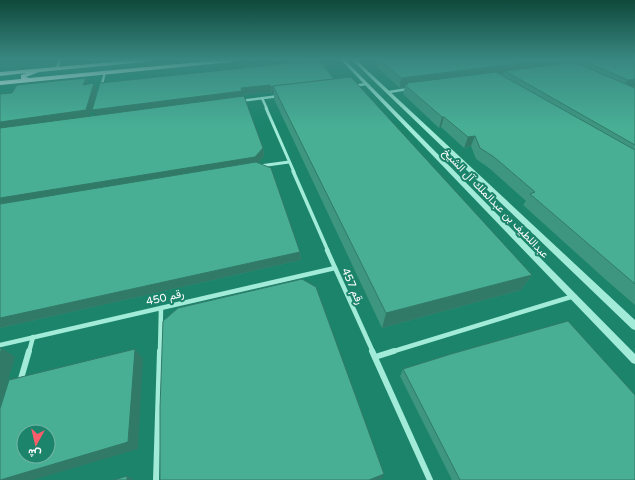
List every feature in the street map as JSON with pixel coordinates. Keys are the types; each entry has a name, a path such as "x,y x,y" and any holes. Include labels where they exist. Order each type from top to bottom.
{"street":[{"path":"99,93 102,82"},
{"name":"عبداللطيف بن عبدالملك آل الشيخ","path":"378,82 635,326"},
{"path":"351,86 366,84"},
{"name":"عبداللطيف بن عبدالملك آل الشيخ","path":"366,84 635,360"},
{"path":"389,92 411,89"},
{"path":"238,101 284,95"},
{"name":"رقم 457","path":"262,98 334,268 430,480"},
{"path":"386,104 400,102"},
{"path":"258,167 289,162"},
{"name":"رقم 450","path":"0,345 334,268"},
{"path":"375,357 574,296"},
{"path":"156,480 161,308"},
{"path":"18,388 32,337"}],"building":[{"path":"43,82 84,82 83,85 94,83 86,110 0,122 0,94 12,93 17,85"},
{"path":"304,82 273,87 270,85 241,88 242,91 92,110 100,83"},
{"path":"304,82 356,82 532,275 386,313 273,86"},
{"path":"515,82 635,150 635,284 530,194 535,192 494,157 480,148 475,136 468,137 444,117 442,117 405,85 408,84 407,83"},
{"path":"525,82 622,82 635,88 635,145"},
{"path":"244,96 263,148 255,157 0,198 0,128"},
{"path":"256,162 271,168 300,252 0,318 0,204"},
{"path":"302,279 316,287 384,474 369,480 160,480 160,408 163,321 178,308"},
{"path":"568,321 635,395 635,480 460,480 403,369"},
{"path":"135,349 128,442 56,463 56,424 16,424 16,464 54,464 0,480 0,409 9,380"},
{"path":"127,476 127,480 114,480"}]}
